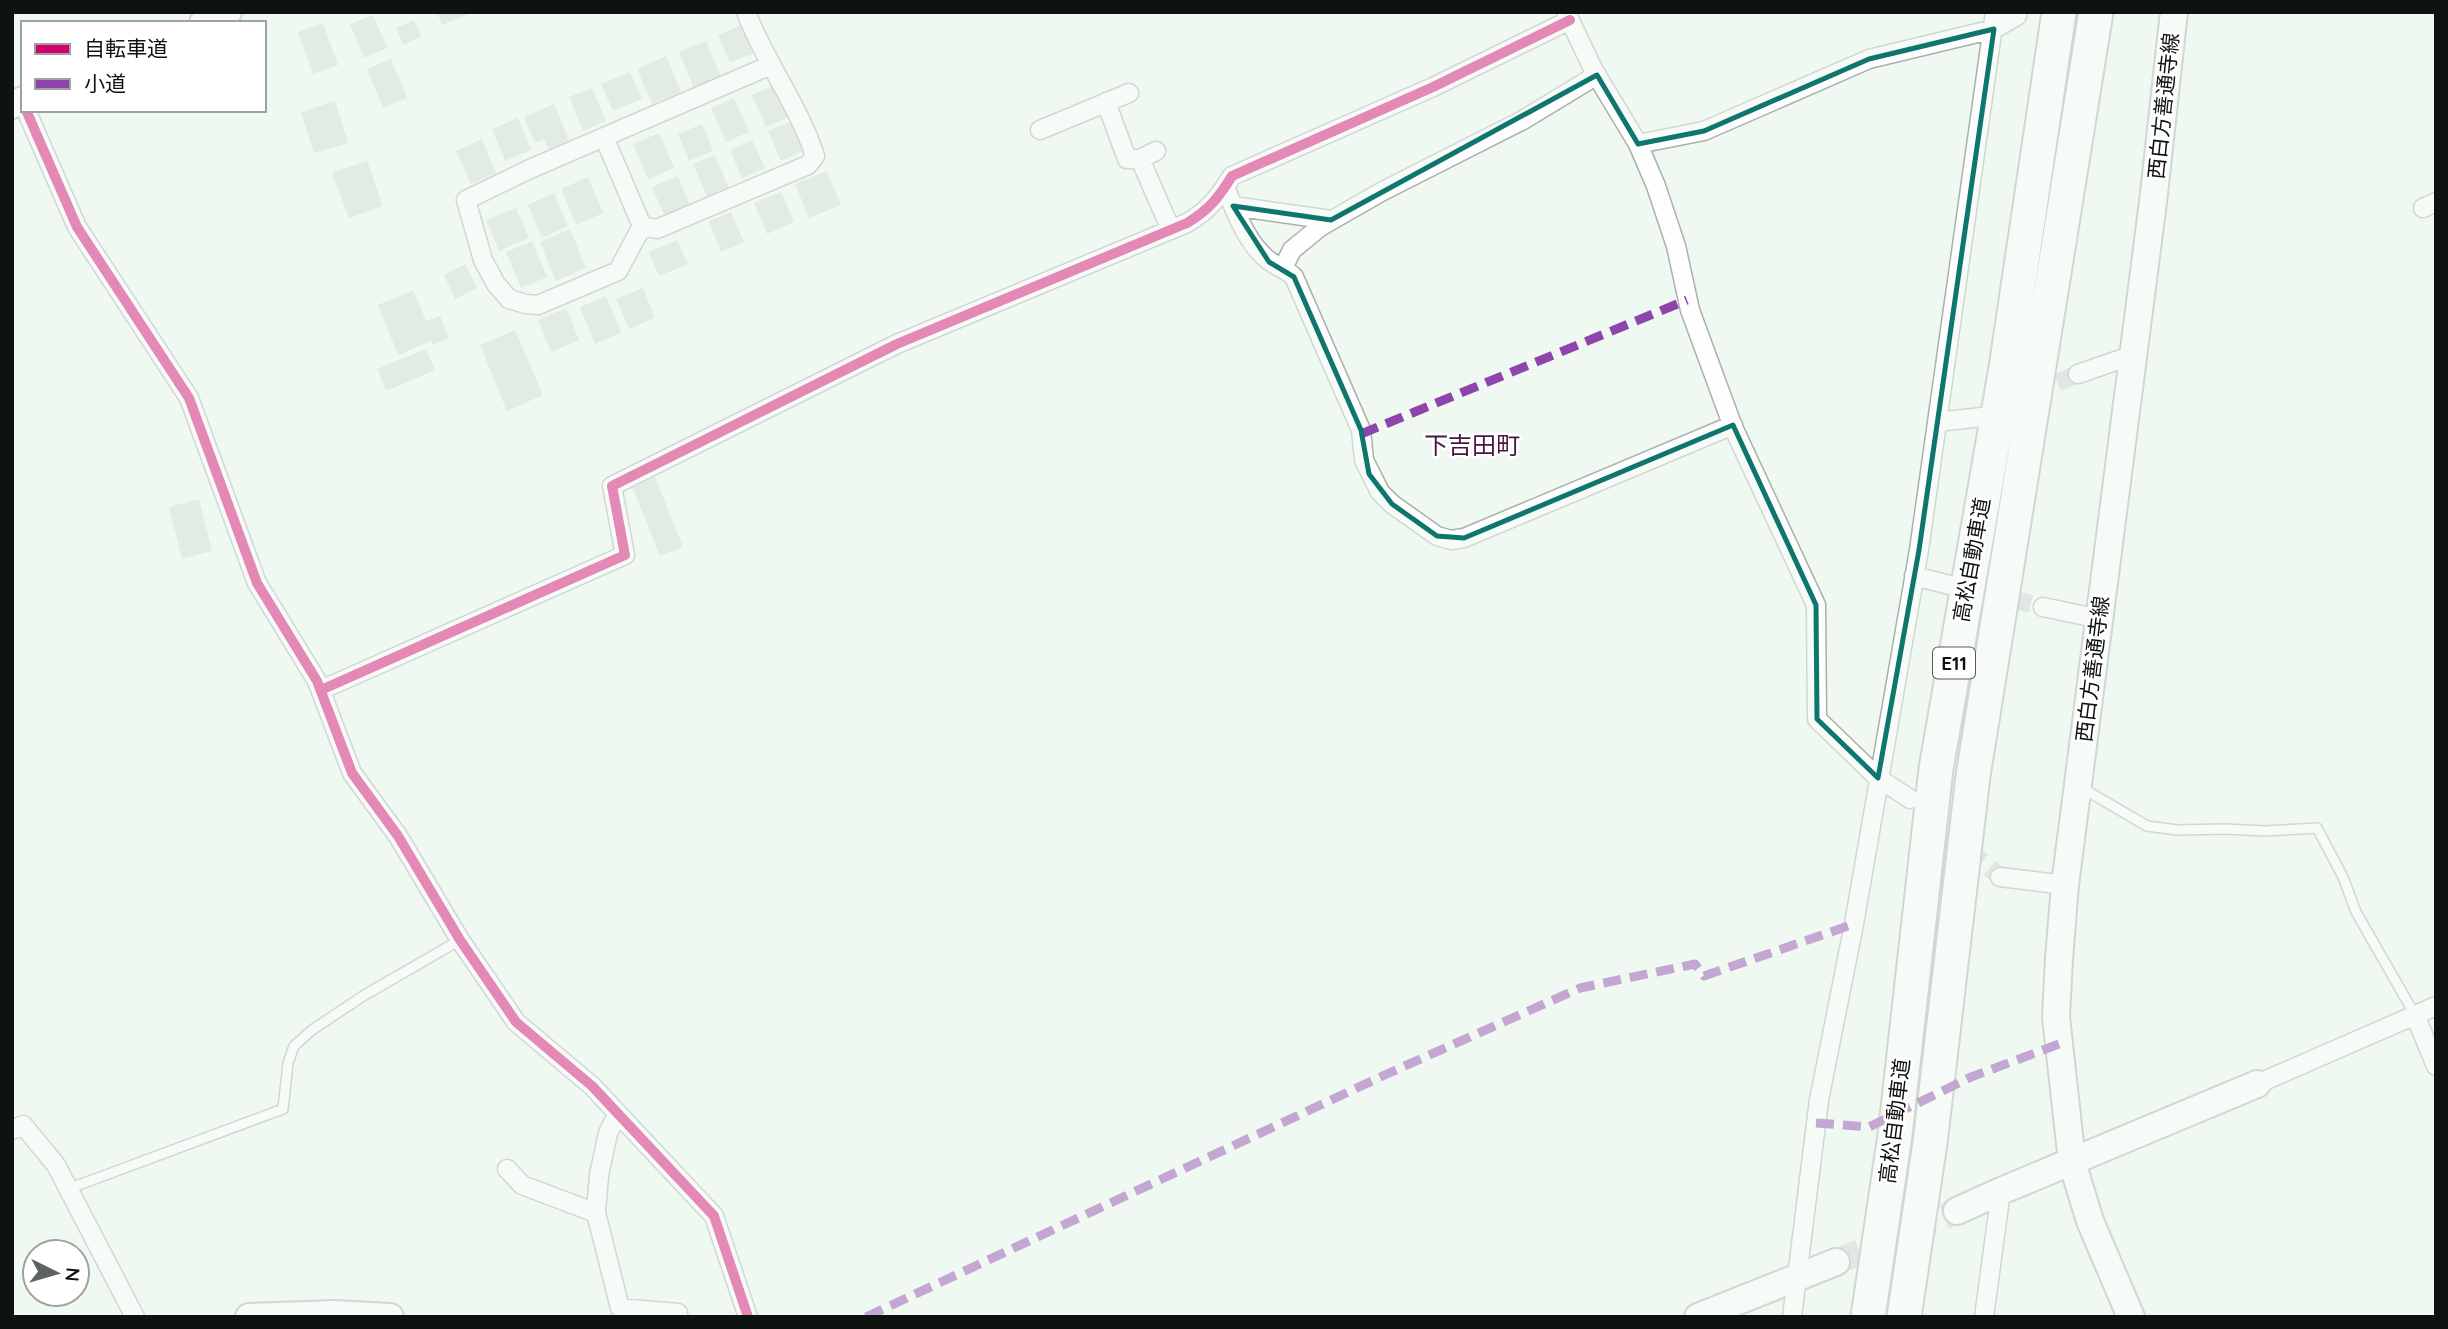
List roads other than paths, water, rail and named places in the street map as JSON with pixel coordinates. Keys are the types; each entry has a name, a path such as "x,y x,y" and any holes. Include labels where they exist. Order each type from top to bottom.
{"highway":[{"name":"高松自動車道","path":"1868,1317 1895,1135 1936,769 2006,368 2059,12"},
{"name":"高松自動車道","path":"1905,1317 1930,1143 1973,776 2096,12"}],"main road":[{"path":"208,21 228,12"},
{"name":"西白方善通寺線","path":"2131,1317 2091,1222 2072,1162 2056,1017 2065,885 2174,12"},
{"path":"1957,1211 2257,1084"},
{"path":"1698,1317 1836,1262"},
{"path":"249,1317 334,1314 390,1317"}],"street":[{"path":"642,226 657,229 808,165 815,156 808,135 746,12"},
{"path":"321,690 625,555 612,486 897,344 1171,230 1206,212 1219,198 1232,176 1433,87 1568,16 1597,75 1638,144 1656,186 1676,246 1690,310 1733,425 1816,605 1817,719 1878,778 1910,799"},
{"path":"1638,144 1704,131 1869,59 2017,16"},
{"path":"1791,1317 1819,1100 1854,924 1914,576 1994,21"},
{"path":"642,226 618,271 538,305 509,299 496,284 483,260 466,200 530,169 771,65"},
{"path":"1283,268 1292,250 1331,220 1523,120 1597,75"},
{"path":"1040,130 1129,93"},
{"path":"1106,102 1127,159 1148,155 1171,230"},
{"path":"27,112 78,228 189,398 257,583 321,690 352,773 398,836 460,940 516,1022 592,1086 714,1216 748,1317"},
{"path":"604,137 642,226"},
{"path":"1225,187 1257,250 1294,277 1361,430 1364,460 1369,474 1380,492 1392,504 1437,536 1451,540 1464,538 1733,425"},
{"path":"1233,206 1331,220"},
{"path":"2078,374 2133,355"},
{"path":"1937,422 1982,416"},
{"path":"1914,576 1958,587"},
{"path":"2043,607 2100,619"},
{"path":"2000,877 2065,885"},
{"path":"2257,1084 2436,1006"},
{"path":"2415,1015 2436,1066"},
{"path":"618,1113 608,1133 599,1174 596,1213 620,1308 678,1313 677,1317"},
{"path":"12,1130 23,1125 56,1165 135,1317"},
{"path":"507,1169 522,1185 596,1213"},
{"path":"1984,1317 2001,1191"}],"lane":[{"path":"2078,786 2147,826 2177,830 2266,831 2317,828 2343,877 2356,912 2415,1015"},
{"path":"68,1189 283,1109 288,1063 294,1046 312,1030 363,996 460,940"}],"tunnel":[{"path":"2033,394 2078,374"},
{"path":"1961,587 2043,607"},
{"path":"1928,815 2000,877"},
{"path":"1836,1262 1957,1211"}],"district":[{"name":"下吉田町","path":"1472,446"}]}
